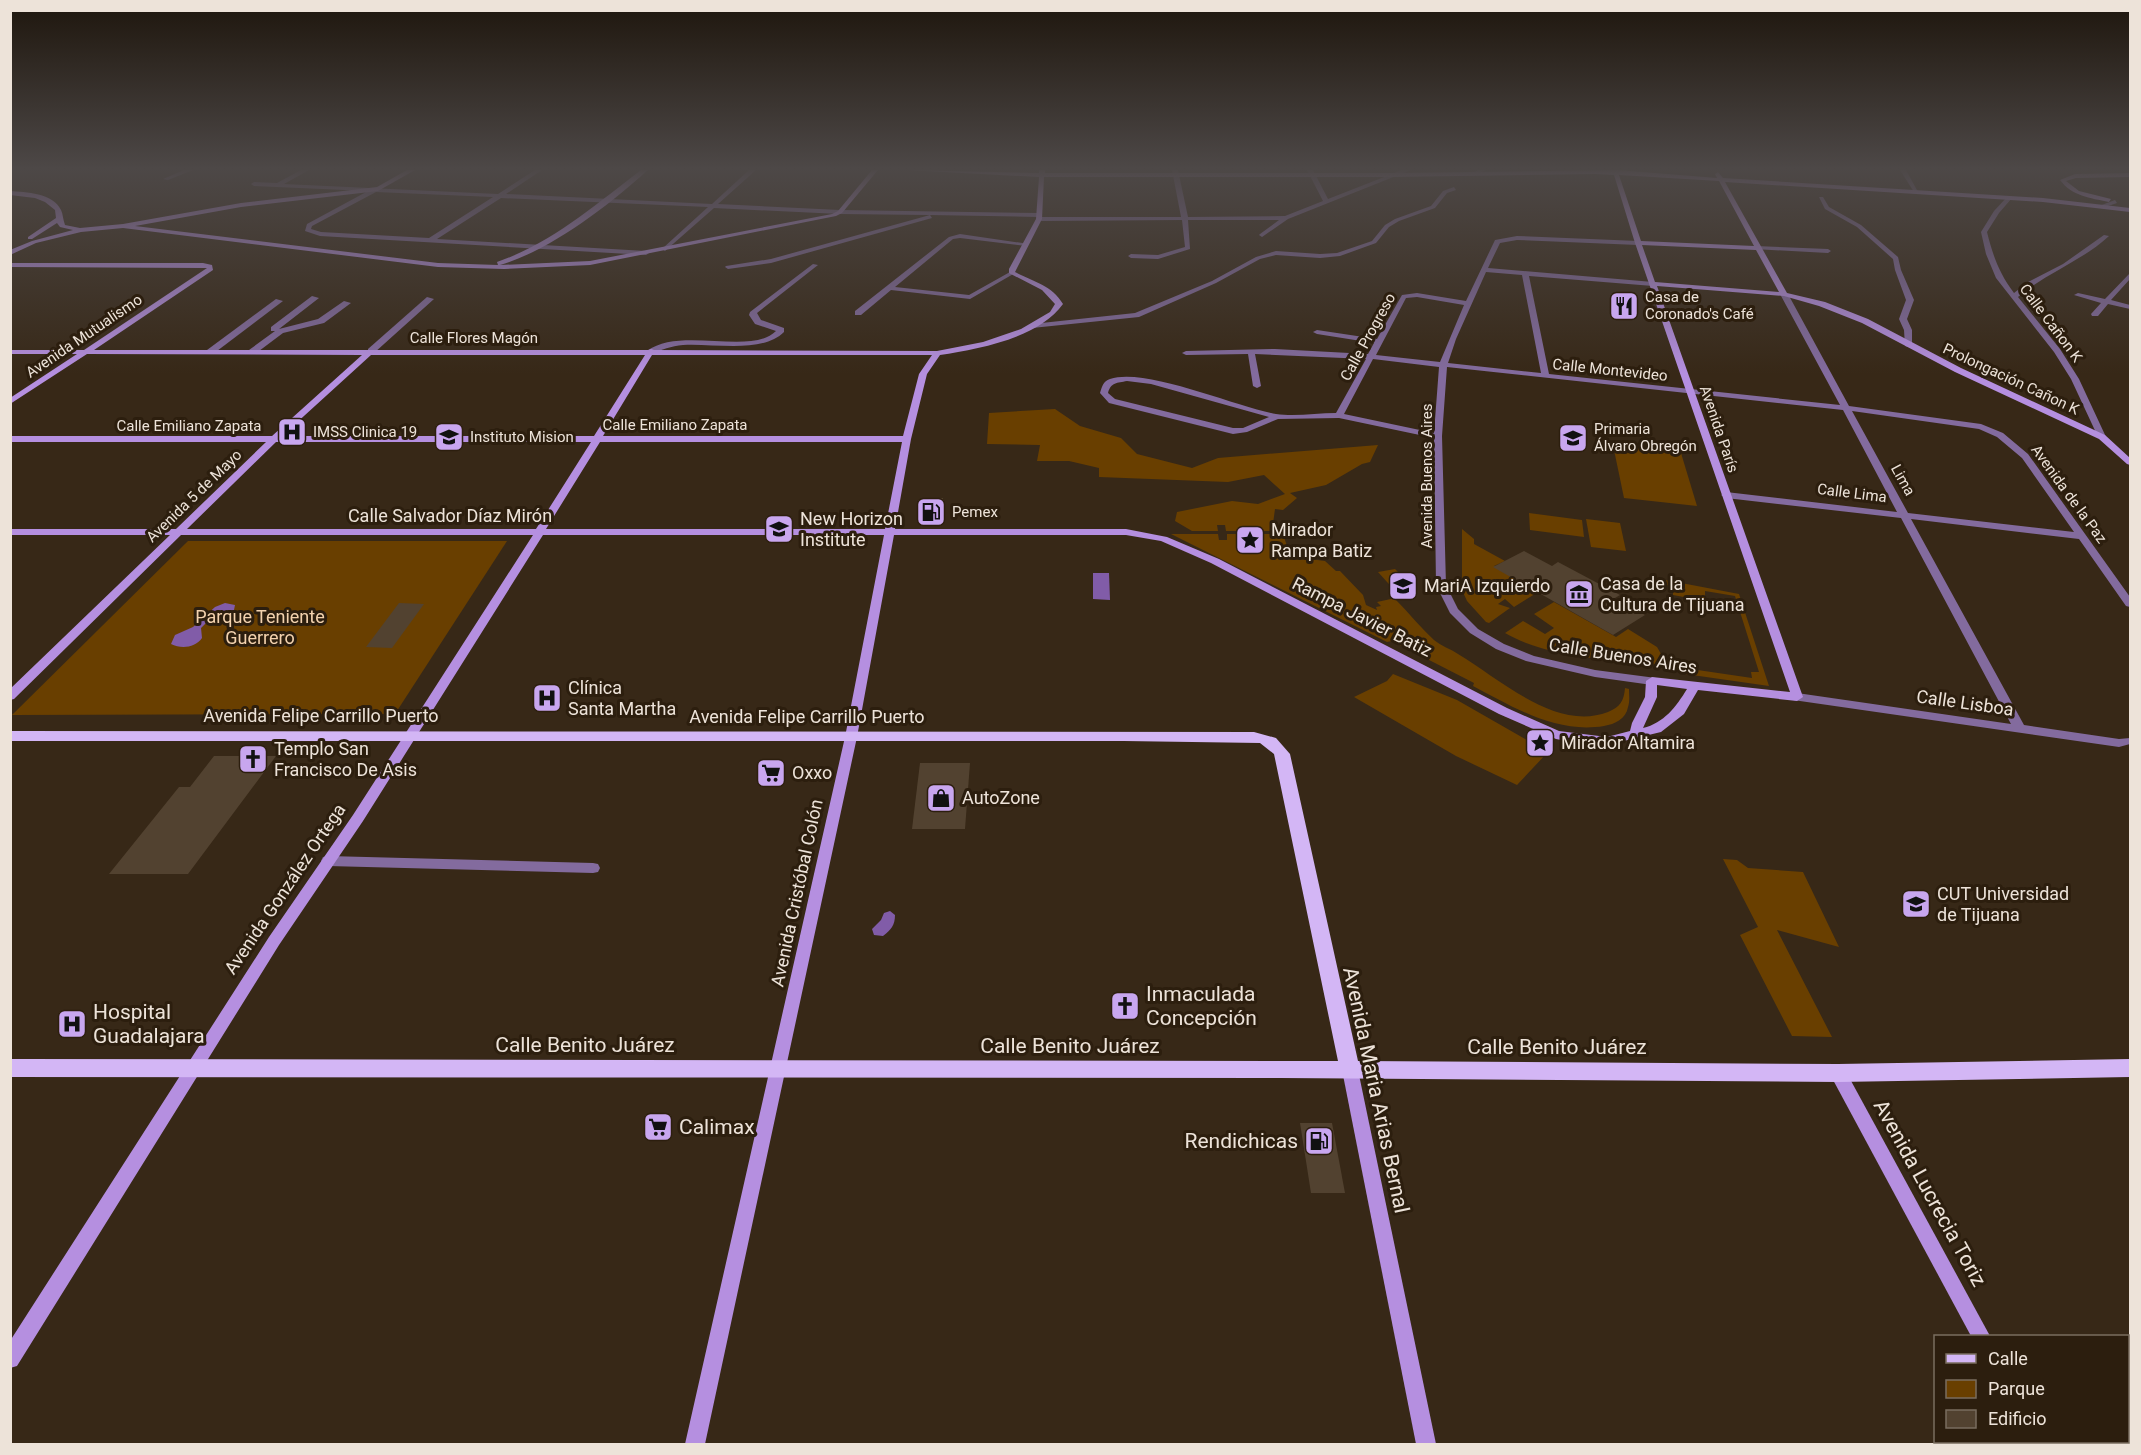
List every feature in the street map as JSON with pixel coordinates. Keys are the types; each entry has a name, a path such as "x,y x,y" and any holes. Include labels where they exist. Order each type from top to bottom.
{"main road":[{"path":"10,248 27,238"},
{"path":"10,253 34,242 50,238"},
{"path":"227,238 356,256 474,267 582,263 646,253 718,238"},
{"path":"474,267 504,261 541,246 552,238"},
{"path":"1012,273 1013,264 1029,238"},
{"name":"Avenida París","path":"1636,238 1797,697"},
{"name":"Lima","path":"1751,238 1784,294"},
{"path":"1638,243 1756,248"},
{"path":"10,265 166,266"},
{"name":"Avenida Mutualismo","path":"10,402 172,292 211,269 203,265 166,266"},
{"name":"Avenida Mutualismo","path":"166,266 198,270 172,292"},
{"name":"Calle Flores Magón","path":"10,352 937,352 976,346 1032,326 1052,315 1059,303 1056,297 1012,273"},
{"name":"Prolongación Cañon K","path":"1653,284 1784,294 1805,298 1849,314 2029,405 2102,437 2130,462"},
{"name":"Avenida 5 de Mayo","path":"10,696 274,439 371,351"},
{"name":"Avenida González Ortega","path":"10,1359 274,941 411,735 651,351"},
{"name":"Avenida Cristóbal Colón","path":"695,1444 851,737 907,439 923,374 937,352"},
{"name":"Calle Emiliano Zapata","path":"10,439 907,439"},
{"name":"Calle Salvador Díaz Mirón","path":"10,532 889,533"},
{"name":"Rampa Javier Batiz","path":"889,533 1126,532 1155,536 1215,561 1503,711 1556,735 1577,740 1607,741 1658,729 1680,711 1694,686"},
{"path":"1636,734 1638,723 1651,697 1652,681"},
{"name":"Calle Buenos Aires","path":"1652,681 1797,697"},
{"name":"Avenida Felipe Carrillo Puerto","path":"10,736 1254,736 1267,739 1277,745"},
{"name":"Avenida Maria Arias Bernal","path":"1277,745 1282,754 1350,1070 1426,1444"},
{"name":"Calle Benito Juárez","path":"10,1068 1838,1072 2130,1068"},
{"name":"Avenida Lucrecia Toriz","path":"1838,1072 1980,1335"}],"street":[{"path":"392,238 646,253"},
{"path":"665,249 677,238"},
{"path":"728,267 771,261 851,238"},
{"path":"858,313 952,238"},
{"path":"971,238 1026,244"},
{"path":"1131,256 1158,257 1188,248 1187,238"},
{"path":"1032,326 1136,315 1214,282 1258,258 1276,253 1338,255 1374,242 1377,238"},
{"path":"1873,238 1896,258 1898,274 1910,297 1910,304 1904,319 1908,330 1909,346"},
{"name":"Calle Cañon K","path":"1984,238 1999,278 2015,296 2075,379 2102,437"},
{"path":"2015,296 2103,238"},
{"name":"Avenida Buenos Aires","path":"1456,615 1445,599 1441,585 1437,436 1443,365 1468,303 1497,241 1500,239 1638,243"},
{"path":"1756,248 1828,251"},
{"path":"651,351 665,344 697,341 750,343 771,340 781,330 758,322 754,319 754,312 815,265"},
{"path":"1484,270 1653,284"},
{"path":"889,288 970,297 1012,273"},
{"path":"1525,274 1546,376"},
{"path":"2095,314 2130,275"},
{"name":"Lima","path":"1784,294 1848,408 2020,729"},
{"name":"Calle Progreso","path":"1340,415 1406,295 1468,303"},
{"path":"2078,295 2130,307"},
{"path":"248,352 315,298"},
{"name":"Avenida 5 de Mayo","path":"371,351 430,299"},
{"path":"210,352 279,301"},
{"path":"248,352 280,331 321,321 347,303"},
{"path":"1317,333 1380,342"},
{"path":"1251,351 1257,386"},
{"name":"Calle Montevideo","path":"1186,353 1251,351 1372,357 1848,408 1968,424 2000,435"},
{"path":"1277,417 1244,430 1222,429 1112,401 1104,390 1111,381 1138,380 1277,417 1340,415 1437,436"},
{"name":"Avenida de la Paz","path":"2000,435 2025,456 2130,604"},
{"name":"Calle Lima","path":"1726,495 2081,536"},
{"name":"Calle Buenos Aires","path":"1456,615 1488,640 1518,655 1552,665 1652,681"},
{"name":"Calle Lisboa","path":"1797,697 2119,743 2128,741"},
{"path":"328,861 593,868"}],"green space":[{"path":"1055,409 1080,426 1121,438 1137,454 1192,468 1218,458 1378,445 1370,462 1362,464 1326,485 1290,493 1297,498 1283,510 1275,509 1272,531 1251,531 1250,527 1241,527 1242,531 1226,531 1225,525 1217,525 1218,531 1192,531 1175,521 1177,512 1232,501 1258,504 1285,494 1264,475 1228,482 1099,477 1099,468 1069,461 1037,461 1040,445 987,444 989,413"},
{"path":"1613,445 1681,453 1697,506 1624,498"},
{"path":"1529,513 1582,520 1584,537 1530,530"},
{"path":"1586,519 1620,523 1626,551 1591,547"},
{"path":"1462,529 1474,539 1474,544 1505,561 1494,566 1538,592 1514,607 1505,599 1498,604 1510,608 1489,623 1486,622 1467,601 1462,590"},
{"path":"1171,534 1218,534 1219,540 1227,540 1227,534 1243,534 1247,542 1253,543 1252,534 1283,534 1287,546 1302,558 1325,561 1336,571 1340,571 1363,595 1366,605 1377,610 1376,607 1381,606 1377,602 1400,597 1396,600 1434,640 1529,700 1569,715 1588,716 1616,708 1624,697 1625,688 1629,689 1627,711 1619,720 1604,726 1569,726 1536,717 1488,694 1473,686 1474,683 1392,641 1387,642"},
{"name":"Parque Teniente Guerrero","path":"188,541 507,541 395,714 12,715"},
{"path":"1395,569 1415,589 1397,593 1378,572"},
{"path":"1655,578 1739,594 1769,686 1685,674 1684,668 1752,678 1751,672 1759,672 1735,596 1705,591 1705,601 1673,595 1673,587 1654,581"},
{"path":"1554,602 1616,637 1628,629 1657,647 1668,666 1606,660 1543,649 1505,633 1523,621 1545,634 1554,628 1534,614"},
{"path":"1393,674 1457,700 1548,752 1517,785 1456,756 1354,697 1387,681"},
{"path":"1723,859 1737,860 1748,868 1803,872 1839,947 1777,930 1832,1037 1792,1036 1740,935 1758,927"}],"shaded area":[{"path":"1093,573 1109,573 1110,600 1093,599"},
{"path":"225,603 235,605 234,610 208,621 201,628 202,638 196,644 179,647 171,644 175,635 193,627 215,607"},
{"path":"890,911 895,915 892,927 883,936 874,935 872,929 884,913"}],"building":[{"name":"Pemex","path":"925,498 943,498 940,517 921,517"},
{"name":"Casa de la Cultura de Tijuana","path":"1524,551 1552,566 1558,562 1620,595 1615,598 1645,615 1613,635 1493,567"},
{"path":"399,603 424,604 392,648 366,647"},
{"name":"Templo San Francisco De Asis","path":"214,756 276,756 188,874 109,874 179,787 190,787"},
{"name":"AutoZone","path":"920,763 970,763 965,829 912,829"},
{"name":"Rendichicas","path":"1300,1123 1332,1123 1345,1193 1311,1193"}],"place":[{"name":"Casa de Coronado's Café","path":"1624,306"},
{"name":"IMSS Clinica 19","path":"292,432"},
{"name":"Instituto Mision","path":"449,437"},
{"name":"Primaria Álvaro Obregón","path":"1573,438"},
{"name":"Pemex","path":"931,512"},
{"name":"New Horizon Institute","path":"779,529"},
{"name":"Mirador Rampa Batiz","path":"1250,540"},
{"name":"MariA Izquierdo","path":"1403,586"},
{"name":"Casa de la Cultura de Tijuana","path":"1579,594"},
{"name":"Clínica Santa Martha","path":"547,698"},
{"name":"Mirador Altamira","path":"1540,743"},
{"name":"Templo San Francisco De Asis","path":"253,759"},
{"name":"Oxxo","path":"771,773"},
{"name":"AutoZone","path":"941,798"},
{"name":"CUT Universidad de Tijuana","path":"1916,904"},
{"name":"Inmaculada Concepción","path":"1125,1006"},
{"name":"Hospital Guadalajara","path":"72,1024"},
{"name":"Calimax","path":"658,1127"},
{"name":"Rendichicas","path":"1319,1141"}]}
